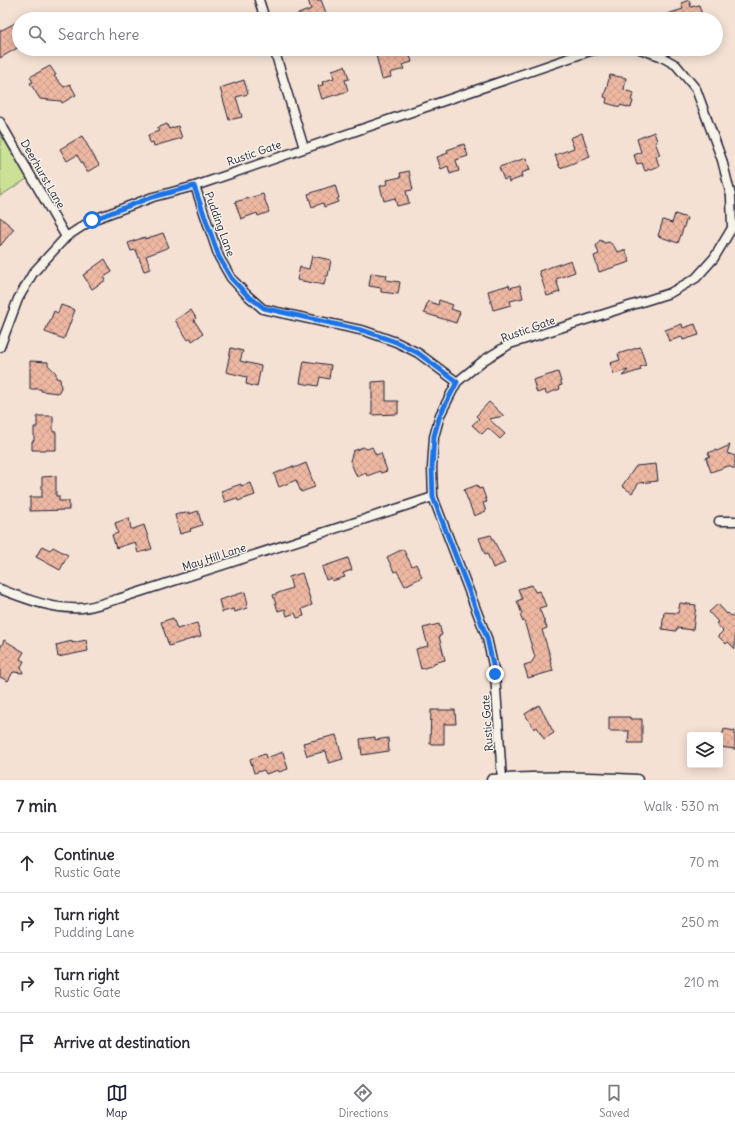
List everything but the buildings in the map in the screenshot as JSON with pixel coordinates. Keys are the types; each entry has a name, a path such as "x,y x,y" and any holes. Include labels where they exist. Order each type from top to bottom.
{"street":[{"path":"259,0 263,12"},
{"path":"276,56 304,148"},
{"name":"Rustic Gate","path":"0,347 18,299 33,273 66,237 92,220 152,197 194,186 575,56"},
{"name":"Rustic Gate","path":"497,780 495,674 487,638 433,497 432,468 434,436 440,415 457,382 484,360 510,344 670,293 696,278 714,258 733,229 731,196 722,160 696,89 676,65 660,56"},
{"name":"Deerhurst Lane","path":"0,122 66,237"},
{"name":"Pudding Lane","path":"194,186 219,257 231,278 247,295 264,308 365,331 396,342 418,353 457,382"},
{"name":"May Hill Lane","path":"0,588 28,600 53,606 82,608 118,600 433,497"},
{"path":"719,521 735,521"},
{"path":"497,780 546,777 637,780"}],"green space":[{"path":"0,133 27,179 0,196"}],"route":[{"path":"92,220 152,197 194,186 219,257 231,278 247,295 264,308 365,331 396,342 418,353 457,382 440,415 434,436 432,468 433,497 487,638 495,674"}]}
